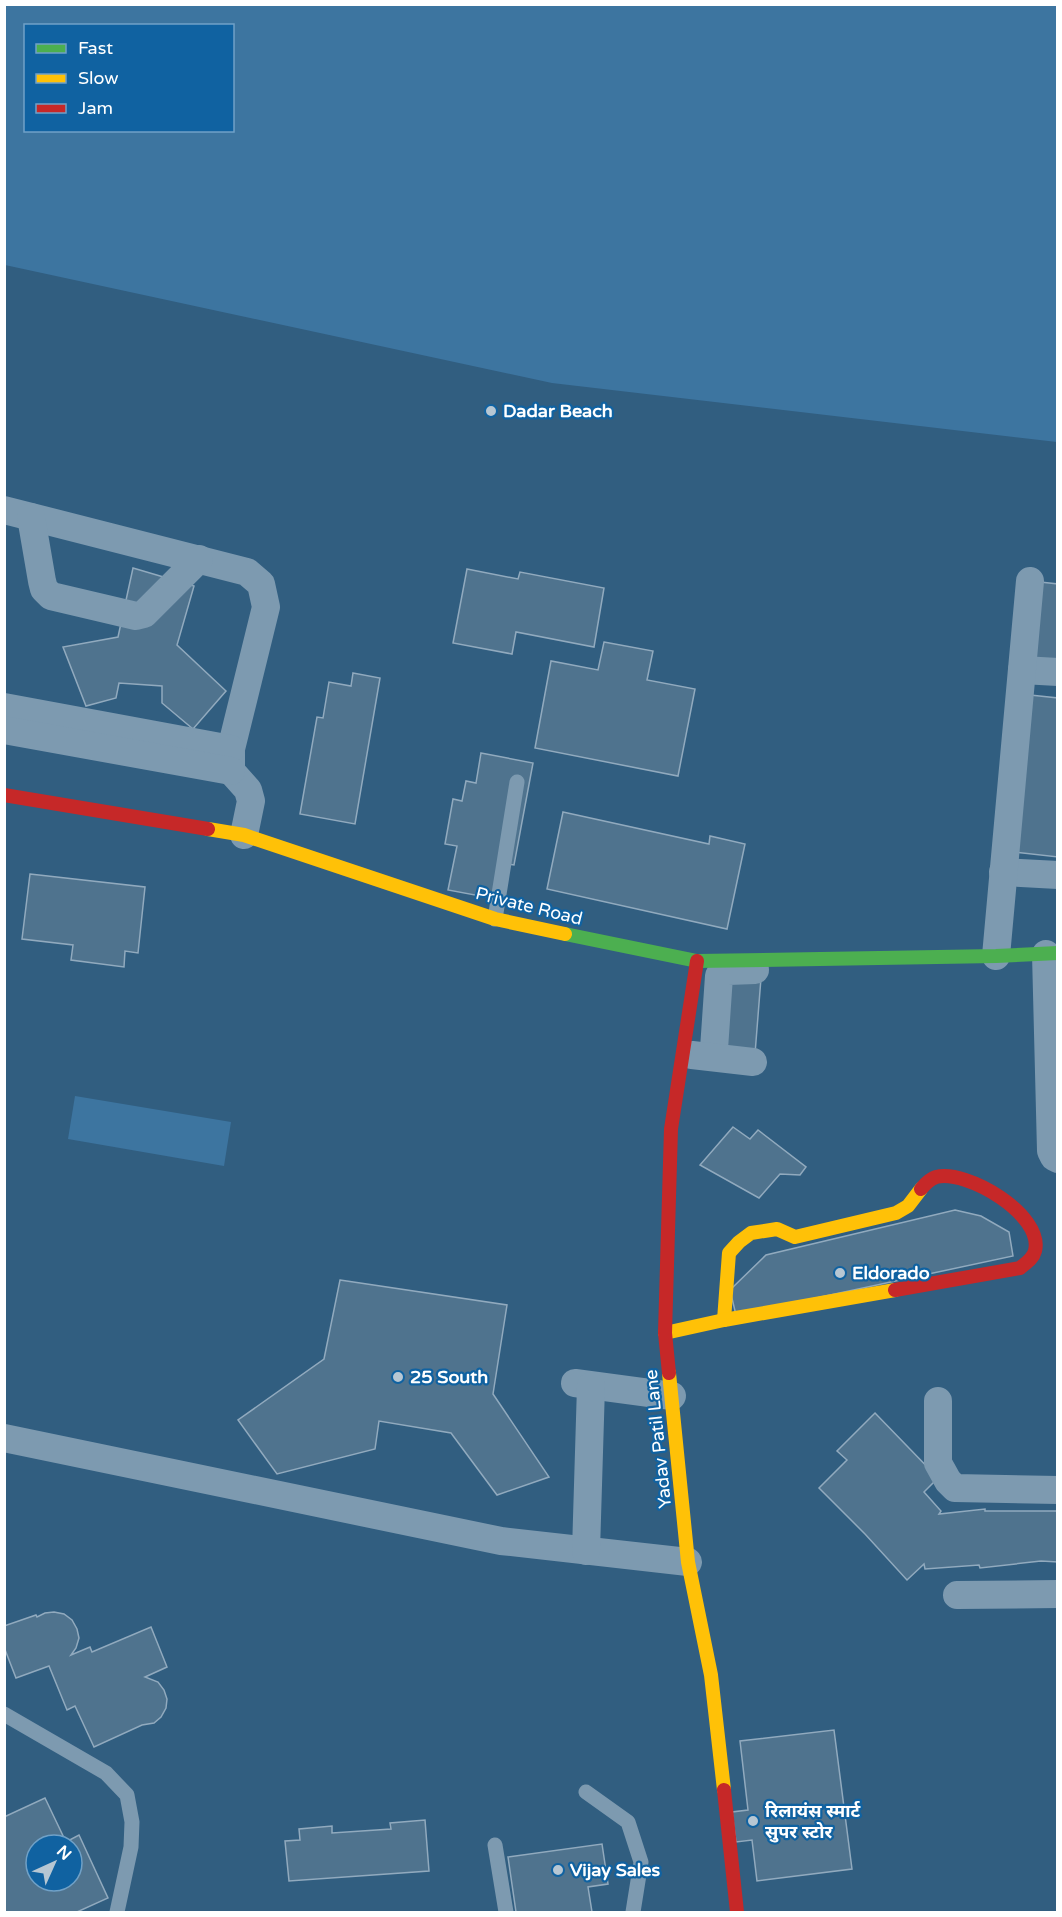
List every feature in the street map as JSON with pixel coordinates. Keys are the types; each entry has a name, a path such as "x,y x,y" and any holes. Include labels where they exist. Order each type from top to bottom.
{"street":[{"path":"18,514 44,589 51,596 136,616 144,614 200,559"},
{"path":"18,514 247,572 261,584 266,607 231,760 248,790 251,801 244,835"},
{"path":"996,956 1030,581"},
{"path":"1022,670 1058,672"},
{"path":"4,707 231,760"},
{"path":"4,730 231,760"},
{"name":"Private Road","path":"4,795 244,835 495,919 754,971 1052,953"},
{"path":"1004,872 1058,875"},
{"path":"1052,953 1051,1151 1058,1159"},
{"name":"Yadav Patil Lane","path":"697,961 670,1129 665,1333 688,1562 711,1675 737,1912"},
{"path":"714,1049 719,976 728,971 754,971"},
{"path":"682,1054 753,1062"},
{"path":"665,1333 724,1320 1020,1268 1030,1263 1036,1254 1037,1245 1032,1232 1020,1215 995,1193 963,1179 938,1177 926,1183 907,1207 896,1213 795,1237 777,1229 751,1233 729,1253 724,1320"},
{"path":"586,1551 583,1384 672,1395"},
{"path":"938,1401 939,1463 948,1481 955,1488 1058,1490"},
{"path":"4,1438 501,1541 688,1562"},
{"path":"957,1595 1058,1594"}],"lane":[{"path":"495,919 517,782"},
{"path":"4,1714 106,1773 127,1795 132,1822 130,1847 117,1912"},
{"path":"586,1792 628,1822 640,1862 633,1912"},
{"path":"495,1845 506,1912"}],"water":[{"path":"5,4 1057,5 1057,442 552,383 5,265"},
{"path":"75,1096 231,1122 224,1166 68,1139"}],"building":[{"path":"133,568 194,586 177,645 226,691 193,729 162,703 162,686 119,683 116,698 86,706 63,647 118,637"},
{"path":"467,569 518,579 520,572 604,588 594,647 516,632 512,654 453,643"},
{"path":"1040,582 1058,584 1058,661 1032,658"},
{"path":"604,642 653,651 647,680 695,689 678,776 535,748 551,661 598,670"},
{"path":"353,673 380,678 355,824 300,814 317,717 323,718 329,682 351,686"},
{"path":"1030,695 1058,698 1058,857 1014,852"},
{"path":"481,753 533,763 514,865 503,863 496,899 448,890 457,846 445,844 453,799 462,801 466,781 476,783"},
{"path":"563,812 709,844 710,836 745,844 727,929 547,889"},
{"path":"30,874 145,887 138,953 125,951 124,967 71,960 73,945 22,939"},
{"path":"761,978 755,1054 717,1050 723,981"},
{"path":"733,1127 750,1139 758,1130 806,1167 800,1175 780,1174 759,1198 700,1165"},
{"name":"Eldorado","path":"955,1210 981,1216 1009,1232 1013,1256 736,1315 730,1290 766,1255"},
{"name":"25 South","path":"340,1280 507,1305 493,1394 549,1477 497,1495 451,1433 379,1421 375,1449 277,1474 238,1420 324,1359"},
{"path":"875,1413 938,1478 924,1492 941,1511 939,1514 985,1509 985,1511 1058,1511 1058,1562 1041,1561 980,1568 979,1565 925,1569 924,1564 907,1580 819,1488 847,1460 837,1451"},
{"path":"54,1612 64,1614 72,1620 77,1629 79,1638 71,1655 90,1647 92,1652 151,1627 167,1667 145,1677 158,1682 164,1690 167,1699 166,1708 161,1717 154,1723 142,1725 94,1747 75,1706 67,1710 49,1666 16,1678 4,1647 4,1626 36,1615 37,1617"},
{"path":"834,1730 852,1869 757,1881 752,1840 736,1842 732,1812 748,1810 740,1741"},
{"path":"45,1798 62,1833 24,1833 24,1893 84,1893 84,1846 108,1898 77,1912 4,1912 4,1817"},
{"path":"425,1820 429,1871 289,1881 285,1841 300,1840 299,1829 332,1826 332,1833 391,1829 390,1823"},
{"name":"Vijay Sales","path":"602,1844 608,1884 588,1887 592,1912 516,1912 508,1857"}],"traffic: fast":[{"path":"565,934 697,961 1058,953"}],"traffic: slow":[{"path":"208,829 244,835 495,919 565,934"},
{"path":"724,1320 729,1253 751,1233 777,1229 795,1237 896,1213 908,1206 921,1189"},
{"path":"665,1333 724,1320 895,1290"},
{"path":"669,1373 688,1562 711,1675 724,1790"}],"traffic: jam":[{"path":"4,795 208,829"},
{"path":"669,1373 665,1333 671,1129 697,961"},
{"path":"895,1290 1020,1268 1031,1259 1035,1251 1035,1237 1028,1223 1016,1210 983,1187 950,1176 936,1177 921,1189"},
{"path":"724,1790 737,1912"}],"place":[{"name":"Dadar Beach","path":"491,411"},
{"name":"Eldorado","path":"840,1273"},
{"name":"25 South","path":"398,1377"},
{"name":"रिलायंस स्मार्ट सुपर स्टोर","path":"753,1821"},
{"name":"Vijay Sales","path":"558,1870"}]}
